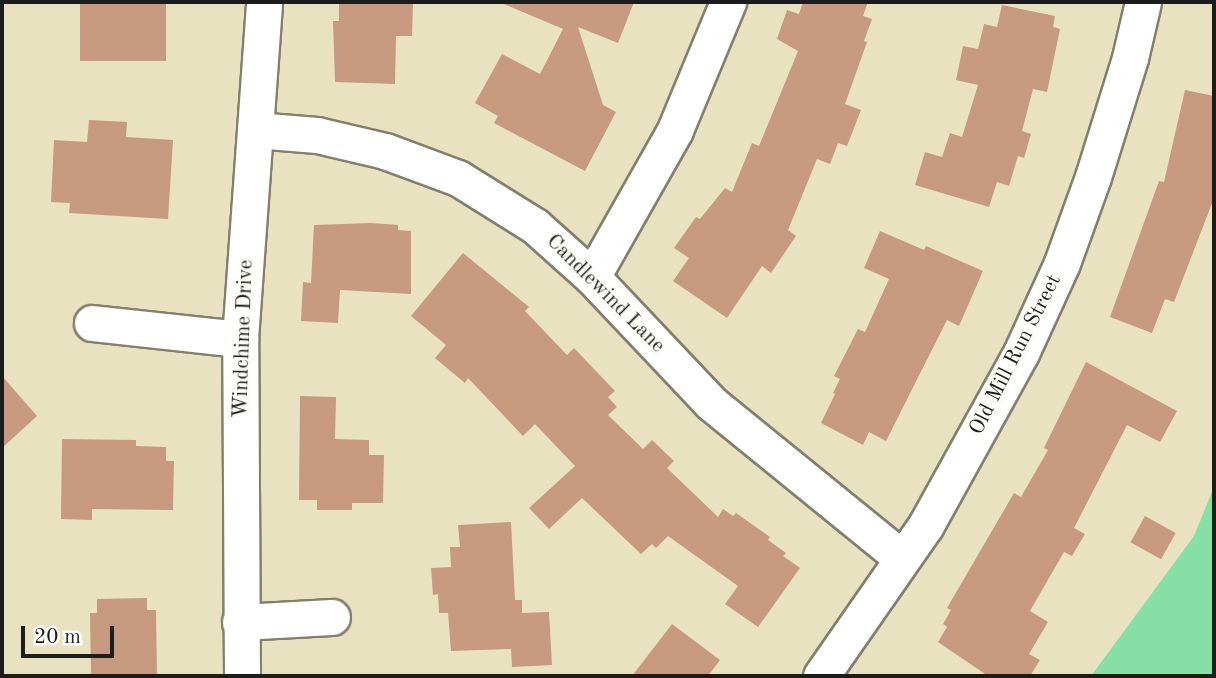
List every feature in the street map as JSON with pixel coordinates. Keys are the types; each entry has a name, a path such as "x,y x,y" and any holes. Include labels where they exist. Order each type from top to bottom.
{"street":[{"name":"Windchime Drive","path":"242,676 240,339 264,2"},
{"path":"592,277 675,130 728,2"},
{"name":"Old Mill Run Street","path":"821,676 926,524 1021,353 1062,263 1093,177 1130,58 1143,2"},
{"name":"Candlewind Lane","path":"255,130 331,138 385,151 458,178 535,226 592,277 711,403 902,558"},
{"path":"92,323 240,339"},
{"path":"240,622 332,617"}],"green space":[{"path":"1214,487 1214,676 1091,676 1194,536"}],"building":[{"path":"80,2 166,2 166,61 80,61"},
{"path":"339,2 413,2 412,36 396,36 395,84 335,82 333,21 339,21"},
{"path":"499,2 634,2 618,43 578,27 603,105 616,112 585,171 494,123 498,116 475,103 502,54 540,74 563,29"},
{"path":"803,2 868,2 863,16 872,19 864,41 867,42 845,104 861,110 847,146 838,143 830,164 817,159 788,230 796,236 771,273 762,266 727,318 673,281 689,258 674,248 696,217 700,219 725,188 732,192 752,143 759,146 798,51 777,39 787,10 799,14"},
{"path":"1002,5 1055,16 1053,27 1060,29 1047,92 1033,89 1022,131 1031,134 1024,158 1018,156 1009,186 997,182 989,207 915,185 925,152 942,157 950,133 962,137 978,85 956,80 963,46 978,49 984,24 997,27"},
{"path":"1185,90 1214,96 1214,198 1174,302 1165,299 1152,333 1110,317 1159,181 1164,182"},
{"path":"89,120 127,122 126,137 173,140 168,219 69,213 70,203 51,202 54,140 87,142"},
{"path":"314,225 398,225 398,230 411,231 411,294 340,290 338,323 301,321 303,282 311,283"},
{"path":"880,231 924,250 926,246 983,271 959,326 947,320 886,441 869,432 863,445 821,423 840,379 834,376 858,329 865,332 889,279 864,268"},
{"path":"463,253 529,307 525,311 567,355 574,348 615,391 608,397 617,407 608,415 643,449 652,440 674,461 667,468 718,517 723,509 733,516 736,513 770,537 768,540 786,553 783,556 800,568 758,627 725,604 738,586 668,536 656,548 652,544 641,554 582,498 549,529 529,508 575,466 535,424 523,436 468,378 465,383 435,358 446,345 411,316"},
{"path":"1086,362 1177,411 1160,442 1127,425 1074,528 1085,534 1072,556 1064,552 1030,611 1048,622 1029,654 1040,660 1030,676 988,676 938,642 947,627 943,624 951,610 947,608 1014,493 1021,497 1048,450 1044,448"},
{"path":"2,376 37,416 2,448"},
{"path":"300,396 336,397 335,439 369,440 369,455 384,455 383,503 352,503 352,510 317,510 317,500 299,500"},
{"path":"62,439 136,440 136,446 166,447 166,461 174,461 173,510 92,509 92,520 61,519"},
{"path":"1145,516 1176,533 1161,559 1130,542"},
{"path":"511,522 515,600 522,600 522,613 549,612 552,665 512,667 511,649 451,651 448,613 439,613 438,594 433,595 431,568 451,567 450,547 460,547 458,525"},
{"path":"147,598 147,610 156,610 157,676 91,676 90,613 97,613 97,599"},
{"path":"672,624 720,660 708,676 632,676"}]}
